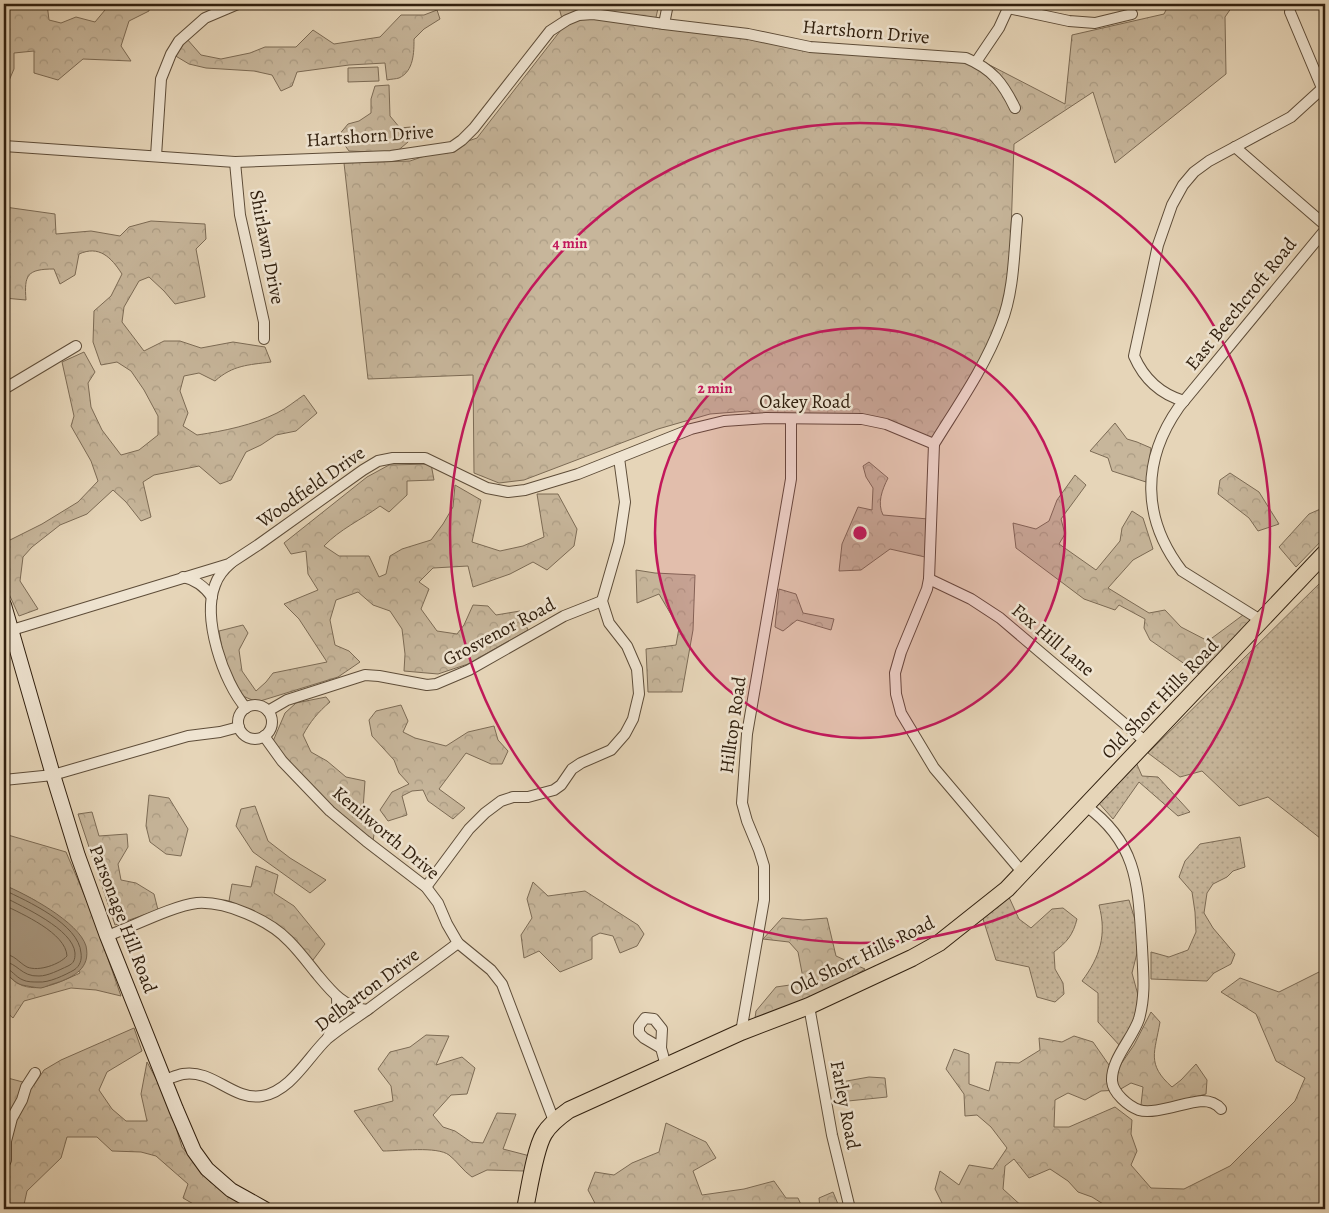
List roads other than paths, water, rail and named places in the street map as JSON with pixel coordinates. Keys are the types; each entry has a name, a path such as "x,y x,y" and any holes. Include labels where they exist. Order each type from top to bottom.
{"main road":[{"name":"Old Short Hills Road","path":"525,1209 543,1135 554,1121 569,1110 740,1032 809,1006 912,958 939,943 988,906 1086,806 1325,554"}],"street":[{"path":"156,156 161,79 165,66 179,41 205,18 224,6 238,4"},
{"path":"664,24 668,4"},
{"path":"976,62 999,28 1009,6 1069,21 1095,22 1132,14"},
{"path":"1184,401 1168,395 1150,382 1134,356 1158,245 1172,205 1183,185 1194,172 1209,161 1291,117 1324,87 1290,12"},
{"name":"Hartshorn Drive","path":"4,146 235,162 391,156 452,147 474,128 545,35 567,20 579,15 593,14 748,34 810,47 966,58 976,62 1005,87 1015,108"},
{"path":"1235,148 1325,225"},
{"name":"Shirlawn Drive","path":"235,162 240,215 264,322 264,339"},
{"path":"1017,219 1010,289 1002,323 988,356 934,444 928,589 901,652 895,672 896,694 900,713 934,768 1022,872"},
{"name":"East Beechcroft Road","path":"1262,621 1182,571 1166,549 1161,537 1151,498 1152,471 1156,451 1170,420 1325,230"},
{"path":"4,389 76,346"},
{"name":"Oakey Road","path":"619,458 691,428 724,421 766,418 862,419 886,424 934,444"},
{"name":"Hilltop Road","path":"740,1032 764,900 764,866 742,803 746,754 791,479 792,419"},
{"name":"Woodfield Drive","path":"12,630 232,562 378,461 393,458 425,458 487,488 508,492 525,490 578,474 619,458"},
{"path":"426,887 484,812 501,801 528,797 554,790 561,785 572,769 611,750 629,727 636,711 639,694 637,669 627,646 608,623 602,601 619,542 625,502 619,458"},
{"path":"232,562 222,572 216,582 212,597 214,633 218,652 231,687 246,708"},
{"path":"182,577 201,585 212,597"},
{"name":"Fox Hill Lane","path":"929,579 971,599 1000,618 1146,742"},
{"name":"Grosvenor Road","path":"268,712 287,700 364,675 427,685 436,684 469,670 564,616 602,601"},
{"name":"Parsonage Hill Road","path":"4,606 78,856 194,1151 207,1169 231,1190 265,1209"},
{"path":"256,706 264,708 268,712 272,725 264,736 256,739 249,738 243,734 239,727 240,716 246,708 256,706"},
{"path":"4,780 53,775 180,738 239,727"},
{"name":"Kenilworth Drive","path":"264,736 282,761 330,811 426,887 438,903 447,924 458,942 491,970 502,984 509,997 554,1121"},
{"path":"1086,806 1104,820 1119,840 1131,862 1137,886 1145,987 1137,1027 1113,1072 1114,1088 1120,1096 1138,1110 1146,1111 1202,1101 1210,1101 1221,1109"},
{"path":"108,936 179,907 196,904 216,904 233,908 268,926 288,940 337,998 350,1006 367,1010"},
{"name":"Delbarton Drive","path":"166,1080 184,1074 201,1075 218,1081 241,1094 263,1096 289,1081 307,1064 326,1040 458,942"},
{"path":"326,1040 335,1021 337,998"},
{"name":"Farley Road","path":"809,1006 832,1135 850,1209"},
{"path":"661,1048 666,1066"},
{"path":"4,1164 6,1160 5,1140 12,1118 35,1072"}],"water":[{"path":"4,885 51,910 73,928 86,946 86,960 80,970 63,981 41,988 19,984 4,971"}]}
